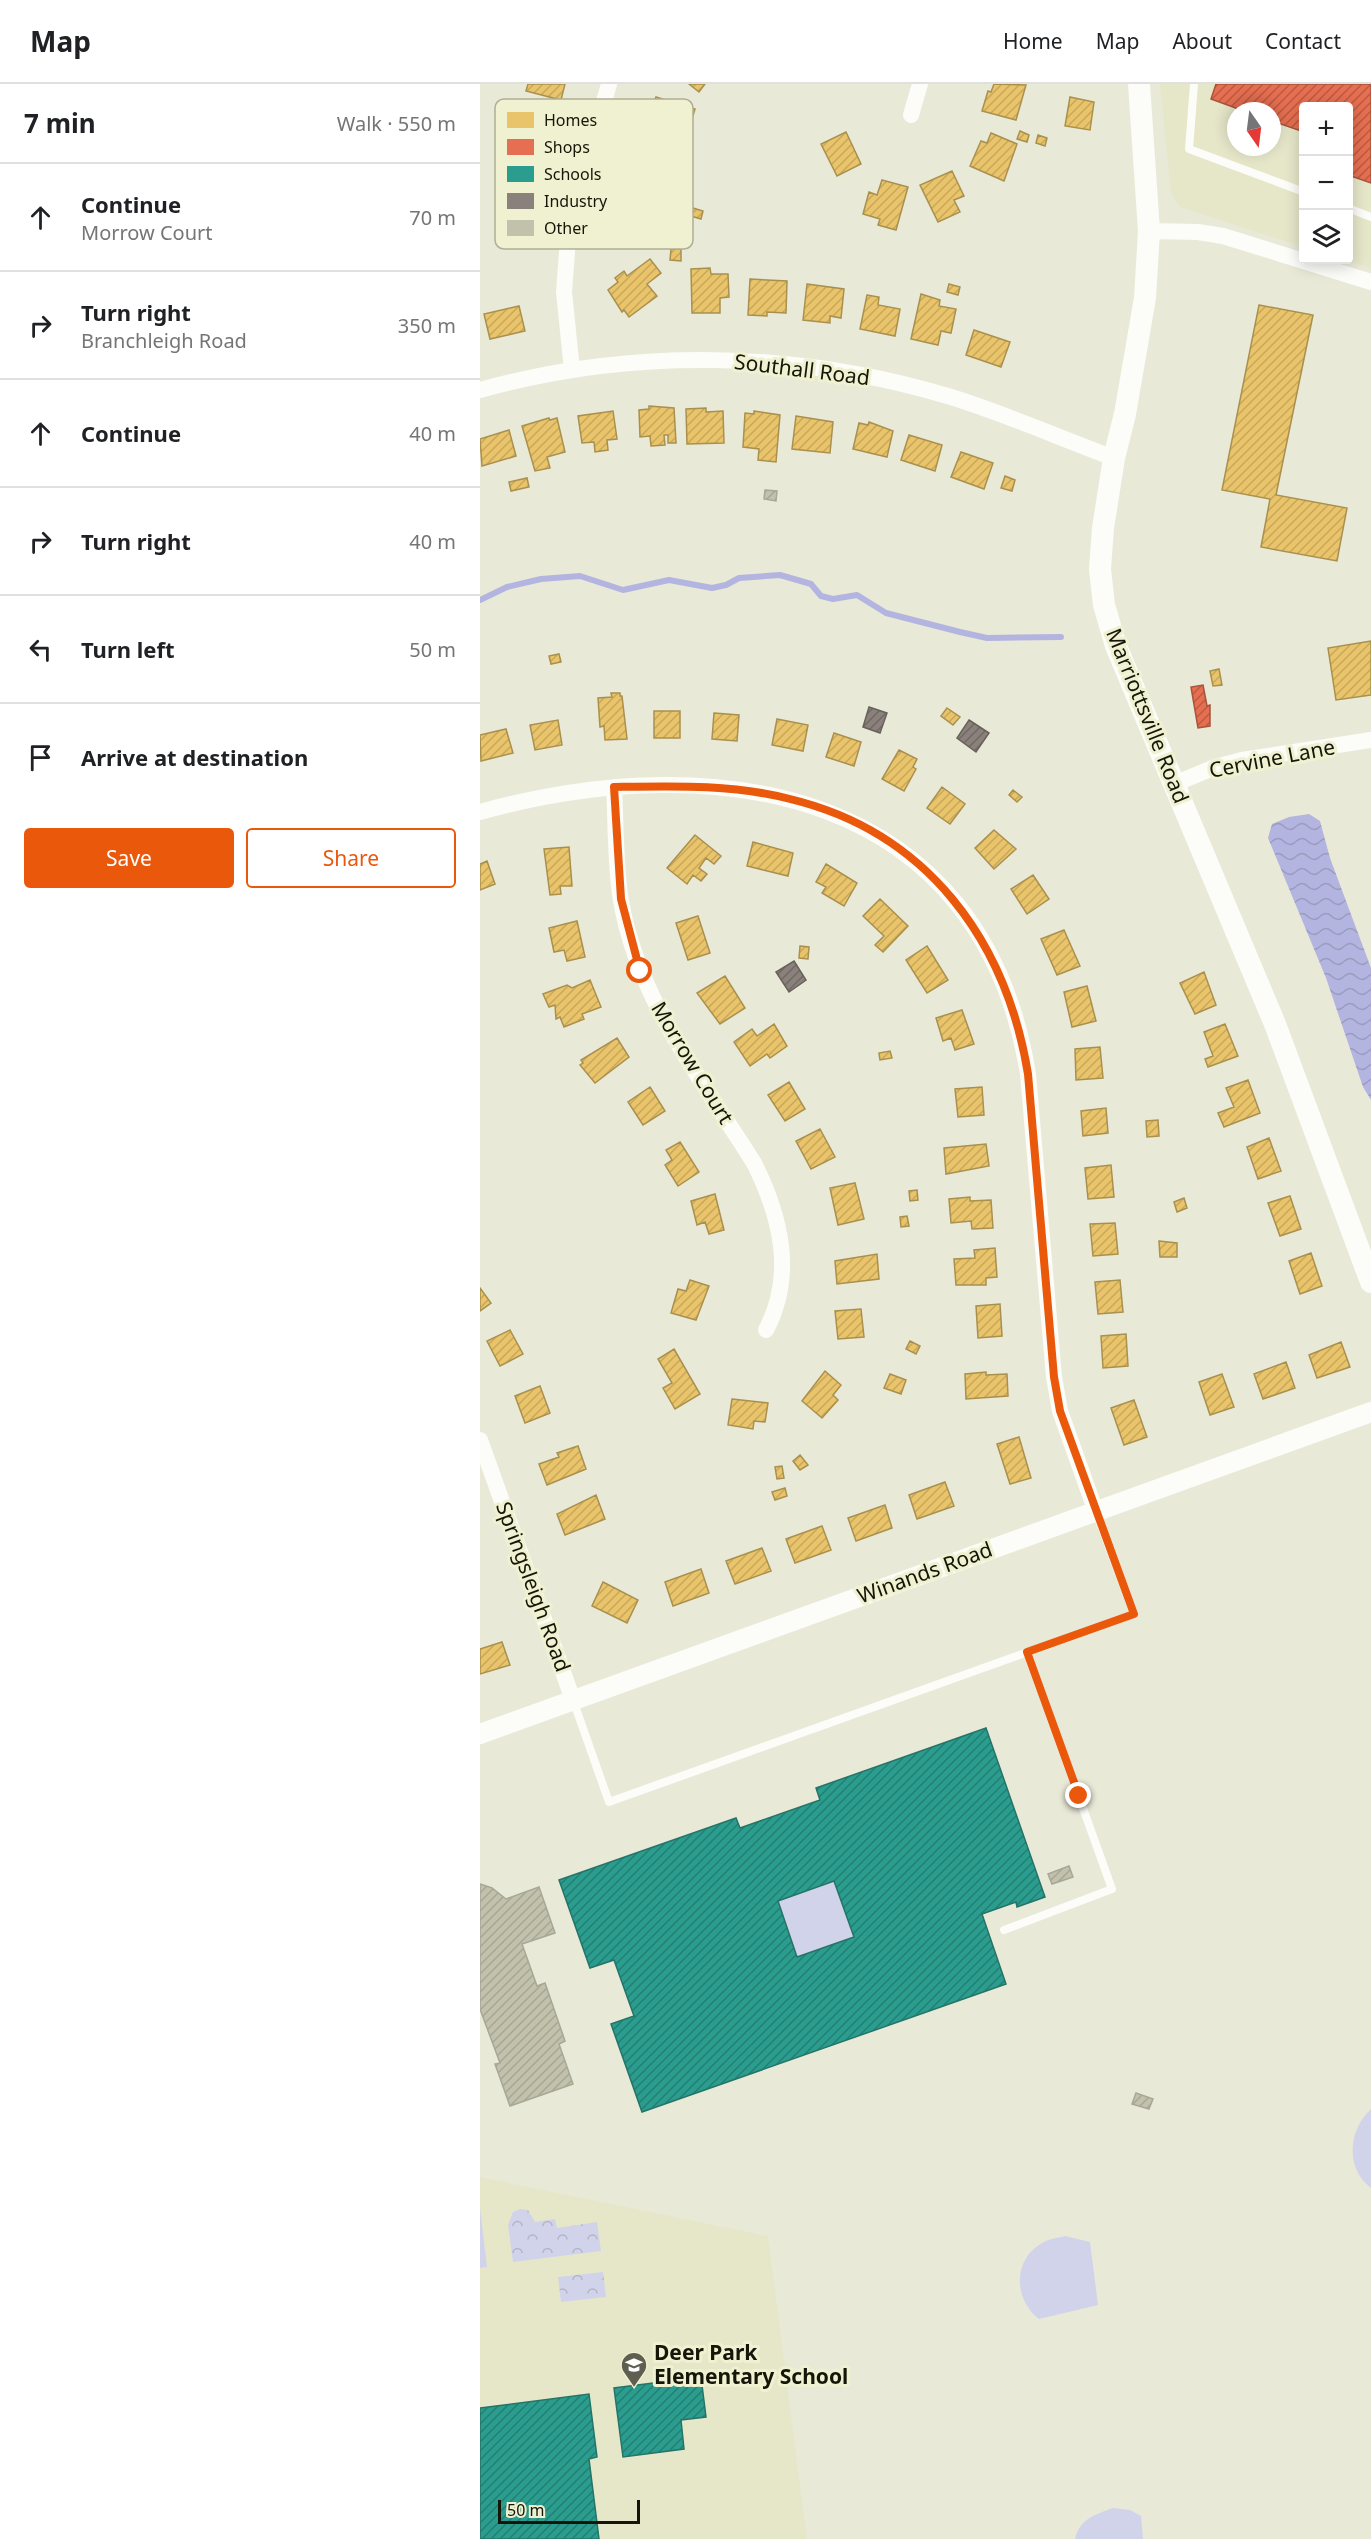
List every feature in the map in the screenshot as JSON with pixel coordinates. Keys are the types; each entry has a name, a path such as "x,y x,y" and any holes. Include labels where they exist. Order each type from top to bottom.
{"main road":[{"name":"Marriottsville Road","path":"1139,84 1149,231 1145,298 1102,528 1100,569 1104,605 1116,646 1275,1024 1371,1282"}],"street":[{"path":"605,99 609,84"},
{"path":"911,115 920,84"},
{"path":"1149,231 1222,236 1371,282"},
{"path":"567,249 564,292 572,370"},
{"name":"Southall Road","path":"480,390 572,370 630,362 756,361 822,368 888,380 953,398 1114,458"},
{"name":"Cervine Lane","path":"1174,784 1215,767 1242,760 1371,740"},
{"path":"480,812 566,792 614,787 688,785 745,790 791,799 831,812 871,830 902,850 934,879 980,935 998,968 1022,1037 1028,1074 1054,1377 1060,1411 1096,1512"},
{"name":"Morrow Court","path":"614,787 621,899 640,971 658,1012 754,1163 767,1188 777,1222 783,1285 777,1309 766,1330"},
{"name":"Winands Road","path":"480,1734 1371,1412"},
{"name":"Springsleigh Road","path":"480,1440 573,1700"}],"lane":[{"path":"1194,84 1189,149 1299,190"},
{"path":"1353,210 1371,217"},
{"path":"573,1700 609,1802 1134,1614 1096,1512"},
{"path":"1004,1930 1112,1889 1027,1652"}],"shaded area":[{"path":"1160,84 1371,84 1371,268 1353,263 1353,102 1299,102 1299,246 1180,207 1171,193"},
{"name":"Deer Park Elementary School","path":"480,2177 768,2236 807,2539 480,2539"}],"green space":[{"path":"834,1881 854,1937 797,1957 778,1901"},
{"path":"1371,2109 1371,2188 1357,2171 1353,2149 1358,2128"},
{"path":"480,2208 487,2267 480,2268"},
{"path":"520,2209 528,2210 535,2222 555,2219 557,2228 597,2222 601,2251 513,2262 508,2225 513,2212"},
{"path":"1065,2236 1090,2242 1098,2305 1039,2319 1025,2302 1021,2291 1021,2270 1032,2250 1044,2242"},
{"path":"603,2272 606,2297 561,2302 558,2277"},
{"path":"1113,2508 1130,2510 1141,2516 1143,2539 1075,2539 1084,2522"}],"water":[{"path":"1309,814 1320,821 1330,858 1371,968 1371,1100 1363,1087 1326,978 1268,838 1272,824 1289,817"}],"building: Homes":[{"path":"528,84 565,84 561,99 526,91"},
{"path":"689,84 705,84 699,92"},
{"path":"994,84 1026,85 1016,120 982,111 988,91 991,92"},
{"path":"1070,97 1094,102 1090,130 1065,126"},
{"path":"1020,131 1029,135 1027,142 1017,139"},
{"path":"846,132 861,164 837,176 821,144"},
{"path":"991,133 1017,144 1004,181 970,166 981,141 987,143"},
{"path":"1038,135 1047,138 1045,146 1036,143"},
{"path":"952,171 964,196 954,200 960,212 938,222 920,185"},
{"path":"882,180 908,187 896,230 878,225 880,219 863,214 869,192 877,195"},
{"path":"693,208 703,211 701,219 693,217"},
{"path":"671,249 681,249 681,261 670,260"},
{"path":"650,259 661,273 647,284 657,296 629,317 624,310 622,312 608,290 618,282 615,278 624,271 627,276"},
{"path":"710,268 711,274 728,274 729,297 720,298 720,313 692,313 691,269"},
{"path":"750,279 787,281 786,313 767,312 767,316 748,315"},
{"path":"807,284 844,289 841,318 830,316 830,323 803,320"},
{"path":"949,284 960,287 958,295 947,292"},
{"path":"921,294 940,300 939,306 956,309 951,333 941,331 938,345 911,339"},
{"path":"867,295 879,297 878,305 900,309 895,336 860,329"},
{"path":"1259,305 1313,315 1276,495 1347,508 1337,561 1261,547 1270,499 1222,490"},
{"path":"519,306 525,331 490,339 484,314"},
{"path":"974,330 1010,342 1001,367 966,355"},
{"path":"649,406 674,408 676,443 668,443 668,435 664,435 665,445 651,446 650,436 640,437 639,410 649,409"},
{"path":"706,408 706,412 723,411 724,443 687,444 686,409"},
{"path":"613,411 617,439 607,440 608,450 595,452 594,442 582,443 578,416"},
{"path":"754,411 780,415 776,462 758,460 759,449 743,447 745,413 754,414"},
{"path":"796,416 833,422 830,453 792,449"},
{"path":"549,418 550,420 557,418 565,452 547,457 550,468 535,471 522,426"},
{"path":"869,422 893,431 887,457 853,449 859,423 868,425"},
{"path":"509,430 516,456 482,466 480,439"},
{"path":"909,435 942,445 935,471 901,460"},
{"path":"961,452 993,463 984,489 951,477"},
{"path":"1005,476 1015,480 1012,491 1001,488"},
{"path":"527,478 529,487 511,491 509,482"},
{"path":"1371,641 1371,695 1336,700 1328,648"},
{"path":"559,654 561,662 551,664 549,656"},
{"path":"1219,669 1222,685 1213,686 1210,671"},
{"path":"611,693 620,693 622,696 627,739 605,740 604,726 600,727 598,698 612,697"},
{"path":"947,708 960,717 953,725 941,716"},
{"path":"654,711 680,711 680,738 654,738"},
{"path":"714,713 739,715 737,741 712,739"},
{"path":"777,719 808,725 803,751 772,745"},
{"path":"558,720 562,745 535,750 530,725"},
{"path":"506,729 513,753 481,761 480,735"},
{"path":"834,733 861,742 854,766 826,757"},
{"path":"899,750 917,759 913,767 916,769 904,791 882,779"},
{"path":"942,787 965,804 950,824 927,808"},
{"path":"1013,790 1022,797 1017,802 1009,795"},
{"path":"994,830 1016,849 994,869 975,848"},
{"path":"695,835 721,856 714,864 706,858 699,868 707,874 701,881 693,875 687,884 667,868"},
{"path":"753,842 793,853 788,876 747,866"},
{"path":"569,847 572,886 560,886 561,894 550,895 544,849"},
{"path":"487,861 495,884 480,890 480,864"},
{"path":"826,864 857,883 844,906 822,893 826,887 816,882"},
{"path":"1033,875 1049,899 1027,914 1011,889"},
{"path":"880,899 908,926 883,952 875,945 884,936 863,916"},
{"path":"698,916 710,953 688,960 676,923"},
{"path":"577,921 585,957 567,961 564,950 554,952 549,928"},
{"path":"1064,930 1080,966 1057,975 1041,939"},
{"path":"800,946 809,947 808,959 799,958"},
{"path":"927,946 948,980 927,993 906,960"},
{"path":"1204,972 1216,1005 1195,1014 1180,983"},
{"path":"725,976 745,1008 720,1024 697,993"},
{"path":"590,980 601,1007 582,1014 584,1019 564,1027 560,1017 556,1019 555,1005 549,1007 543,994 567,985 572,988"},
{"path":"1087,986 1096,1021 1072,1027 1064,992"},
{"path":"962,1010 974,1044 955,1050 951,1038 943,1041 936,1018"},
{"path":"774,1024 787,1046 770,1058 767,1054 750,1066 734,1042 752,1029 757,1036"},
{"path":"1225,1024 1238,1056 1208,1067 1205,1059 1213,1056 1204,1032"},
{"path":"617,1038 629,1057 595,1083 580,1065 583,1063 581,1060"},
{"path":"1100,1047 1103,1078 1076,1080 1075,1049"},
{"path":"890,1051 892,1058 880,1060 879,1053"},
{"path":"1248,1080 1260,1113 1224,1127 1218,1113 1234,1107 1226,1088"},
{"path":"789,1082 805,1109 785,1121 768,1095"},
{"path":"650,1087 665,1111 643,1125 628,1102"},
{"path":"982,1087 984,1115 958,1117 955,1089"},
{"path":"1106,1108 1108,1133 1083,1136 1081,1111"},
{"path":"1158,1120 1159,1136 1147,1137 1146,1121"},
{"path":"820,1129 835,1157 811,1169 796,1141"},
{"path":"1269,1138 1281,1171 1258,1179 1247,1147"},
{"path":"680,1142 699,1172 678,1186 665,1165 672,1160 666,1150"},
{"path":"986,1144 989,1166 946,1174 944,1148"},
{"path":"1111,1165 1114,1197 1088,1199 1085,1168"},
{"path":"855,1183 864,1219 838,1225 830,1188"},
{"path":"917,1190 918,1200 910,1201 909,1191"},
{"path":"715,1194 724,1230 709,1234 705,1222 697,1225 691,1201"},
{"path":"1290,1196 1301,1229 1280,1236 1268,1203"},
{"path":"970,1197 970,1201 991,1200 993,1228 972,1229 971,1221 951,1223 949,1199"},
{"path":"1184,1198 1187,1208 1177,1212 1174,1202"},
{"path":"907,1216 909,1226 901,1227 900,1217"},
{"path":"1115,1223 1118,1254 1093,1256 1090,1224"},
{"path":"1159,1241 1177,1243 1177,1257 1160,1257"},
{"path":"995,1248 997,1277 986,1278 986,1285 956,1285 954,1259 975,1258 974,1250"},
{"path":"1311,1253 1322,1286 1300,1294 1289,1261"},
{"path":"877,1254 879,1279 837,1284 835,1261"},
{"path":"690,1280 709,1286 696,1320 671,1313 678,1289 686,1291"},
{"path":"1120,1280 1123,1312 1098,1314 1095,1282"},
{"path":"480,1288 491,1303 480,1311"},
{"path":"1000,1304 1002,1336 978,1338 976,1306"},
{"path":"861,1309 864,1337 838,1339 835,1311"},
{"path":"510,1330 523,1354 500,1366 487,1341"},
{"path":"1126,1334 1128,1366 1103,1368 1101,1336"},
{"path":"910,1341 920,1346 916,1354 906,1349"},
{"path":"1341,1342 1350,1367 1317,1378 1309,1355"},
{"path":"674,1349 700,1394 675,1409 663,1388 672,1383 658,1359"},
{"path":"1286,1362 1295,1388 1263,1399 1254,1374"},
{"path":"825,1371 841,1385 833,1395 838,1400 822,1418 802,1401"},
{"path":"986,1372 986,1375 1007,1374 1008,1396 966,1399 965,1374"},
{"path":"890,1374 906,1380 901,1394 884,1388"},
{"path":"1222,1374 1234,1407 1210,1415 1199,1382"},
{"path":"540,1386 550,1413 525,1423 515,1396"},
{"path":"732,1399 768,1403 765,1422 754,1421 753,1429 728,1425"},
{"path":"1134,1400 1147,1437 1124,1445 1111,1408"},
{"path":"1019,1437 1031,1478 1010,1484 997,1444"},
{"path":"578,1446 586,1469 547,1485 539,1464 559,1457 557,1453"},
{"path":"800,1455 808,1465 800,1470 793,1461"},
{"path":"782,1466 784,1478 777,1479 775,1467"},
{"path":"945,1482 954,1506 917,1519 909,1495"},
{"path":"785,1488 787,1496 775,1500 772,1492"},
{"path":"596,1495 605,1519 565,1535 557,1514"},
{"path":"885,1505 892,1528 856,1541 848,1518"},
{"path":"822,1526 831,1550 795,1563 786,1539"},
{"path":"762,1548 771,1571 735,1584 726,1561"},
{"path":"701,1569 709,1593 673,1606 665,1582"},
{"path":"603,1582 638,1600 627,1623 592,1606"},
{"path":"502,1642 510,1665 480,1674 480,1649"}],"building: Shops":[{"path":"1216,84 1371,84 1371,183 1353,177 1353,102 1299,102 1299,130 1281,124 1281,102 1227,102 1227,105 1211,99"},
{"path":"1203,685 1207,706 1210,705 1210,726 1198,728 1191,687"}],"building: Schools":[{"path":"986,1728 1045,1897 1017,1907 1016,1902 982,1914 1006,1984 642,2112 611,2024 634,2016 614,1960 590,1968 559,1880 736,1818 740,1828 820,1800 816,1788","holes":["834,1881 854,1937 797,1957 778,1901"]},
{"path":"701,2377 706,2417 681,2420 684,2449 623,2457 614,2388"},
{"path":"589,2394 597,2457 589,2459 599,2539 480,2539 480,2408"}],"building: Industry":[{"path":"869,707 887,713 880,733 863,727"},
{"path":"969,720 989,733 976,752 957,738"},
{"path":"794,961 806,980 789,992 776,972"}],"building: Other":[{"path":"765,490 777,491 776,501 764,499"},
{"path":"1069,1866 1073,1877 1052,1884 1048,1874"},
{"path":"480,1884 492,1888 506,1899 539,1887 555,1933 522,1944 537,1986 545,1983 565,2041 559,2044 573,2084 510,2106 495,2064 500,2063 480,2009"},
{"path":"1136,2093 1153,2099 1149,2109 1132,2104"}],"waterway":[{"path":"480,600 507,587 541,579 580,576 623,590 669,580 712,588 726,585 739,578 780,575 811,584 821,596 833,599 857,595 886,613 987,638 1061,637"}],"place":[{"name":"Deer Park Elementary School","path":"634,2388"}],"route":[{"path":"640,971 621,899 614,787 688,785 745,790 791,799 831,812 871,830 902,850 934,879 980,935 998,968 1022,1037 1028,1074 1054,1377 1060,1411 1134,1614 1027,1652 1079,1796"}]}
